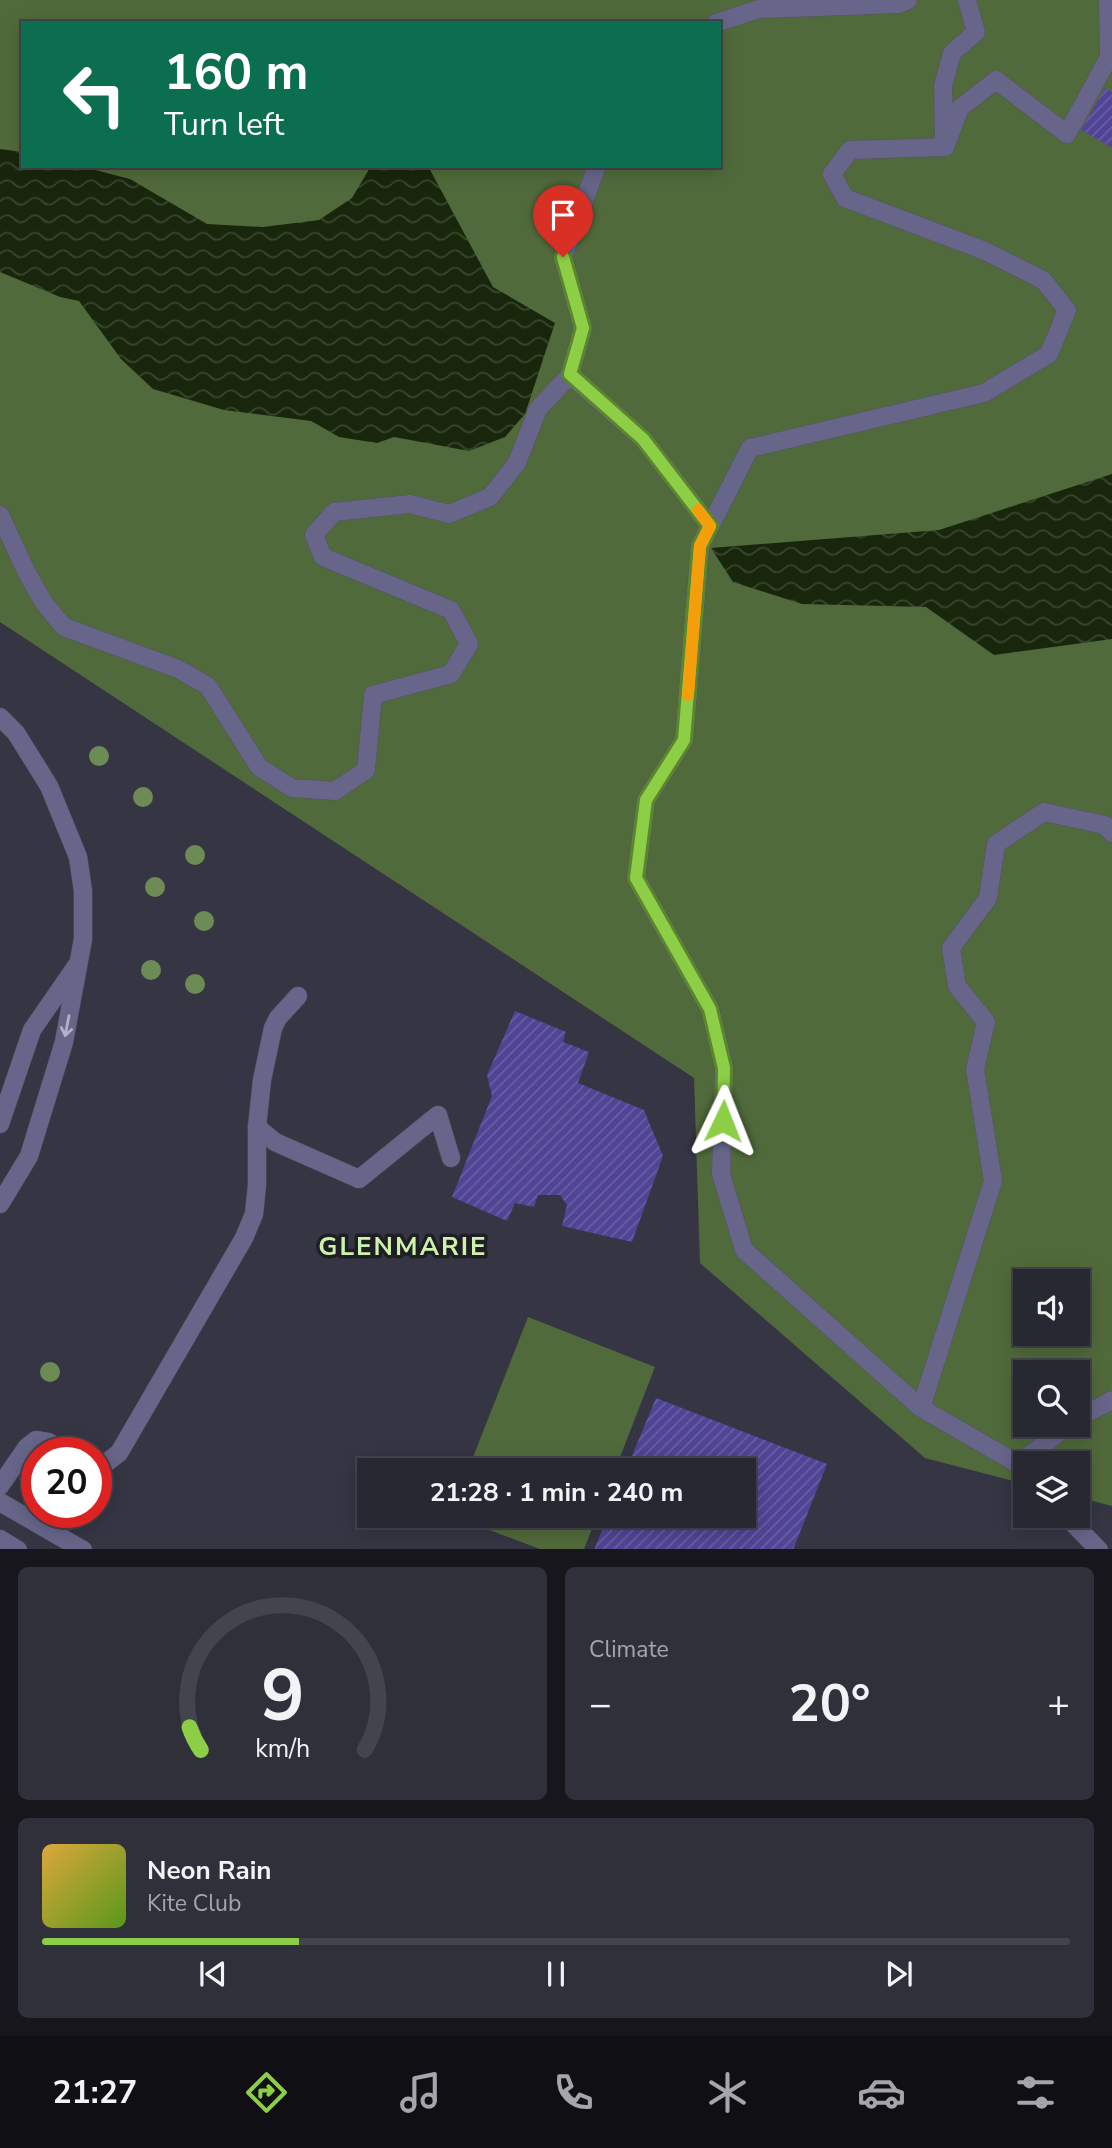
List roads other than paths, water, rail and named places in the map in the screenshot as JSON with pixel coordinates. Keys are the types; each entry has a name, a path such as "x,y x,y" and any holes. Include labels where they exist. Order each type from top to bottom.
{"street":[{"path":"721,21 760,9 899,4 908,0"},
{"path":"945,147 943,86 953,53 976,32 967,0"},
{"path":"945,147 960,108 996,80 1067,134 1110,58 1108,0"},
{"path":"945,147 850,150 832,174 845,198 985,251 1043,281 1067,310 1049,354 984,393 750,448 700,546 684,740 646,800 636,878 710,1009 724,1068 721,1174 744,1251 921,1409 1013,1463"},
{"path":"0,515 44,603 64,627 178,669 208,686 259,766 292,788 335,791 366,770 373,695 451,674 469,644 451,610 323,556 314,536 334,512 410,504 449,514 490,497 517,463 538,409 570,374 583,328 563,257 596,168"},
{"path":"570,374 643,439 710,526"},
{"path":"0,717 16,733 49,786 78,857 83,891 81,959 64,1042 29,1156 0,1204"},
{"path":"921,1409 993,1181 975,1069 986,1022 957,986 951,948 988,898 996,844 1044,812 1105,825 1112,833"},
{"path":"0,1124 32,1030 81,959"},
{"path":"112,1458 118,1453 244,1238 254,1214 257,1127 262,1080 273,1028 278,1018 298,996"},
{"path":"257,1127 275,1142 359,1179 438,1115 452,1158"},
{"path":"1090,1412 1112,1400"},
{"path":"1040,1451 1055,1437"},
{"path":"0,1486 21,1456"},
{"path":"0,1502 83,1549"},
{"path":"1078,1528 1099,1549"},
{"path":"0,1539 18,1549"}],"water":[{"path":"0,149 21,152 21,168 88,168 130,179 207,224 263,227 319,220 352,198 370,168 429,168 493,287 555,323 525,414 505,437 469,451 394,437 377,443 339,437 311,421 224,410 153,389 121,359 79,301 60,297 0,272"},
{"path":"1112,474 1112,639 994,655 926,607 802,604 733,582 711,548 939,530"}],"district":[{"name":"GLENMARIE","path":"403,1246"}]}
